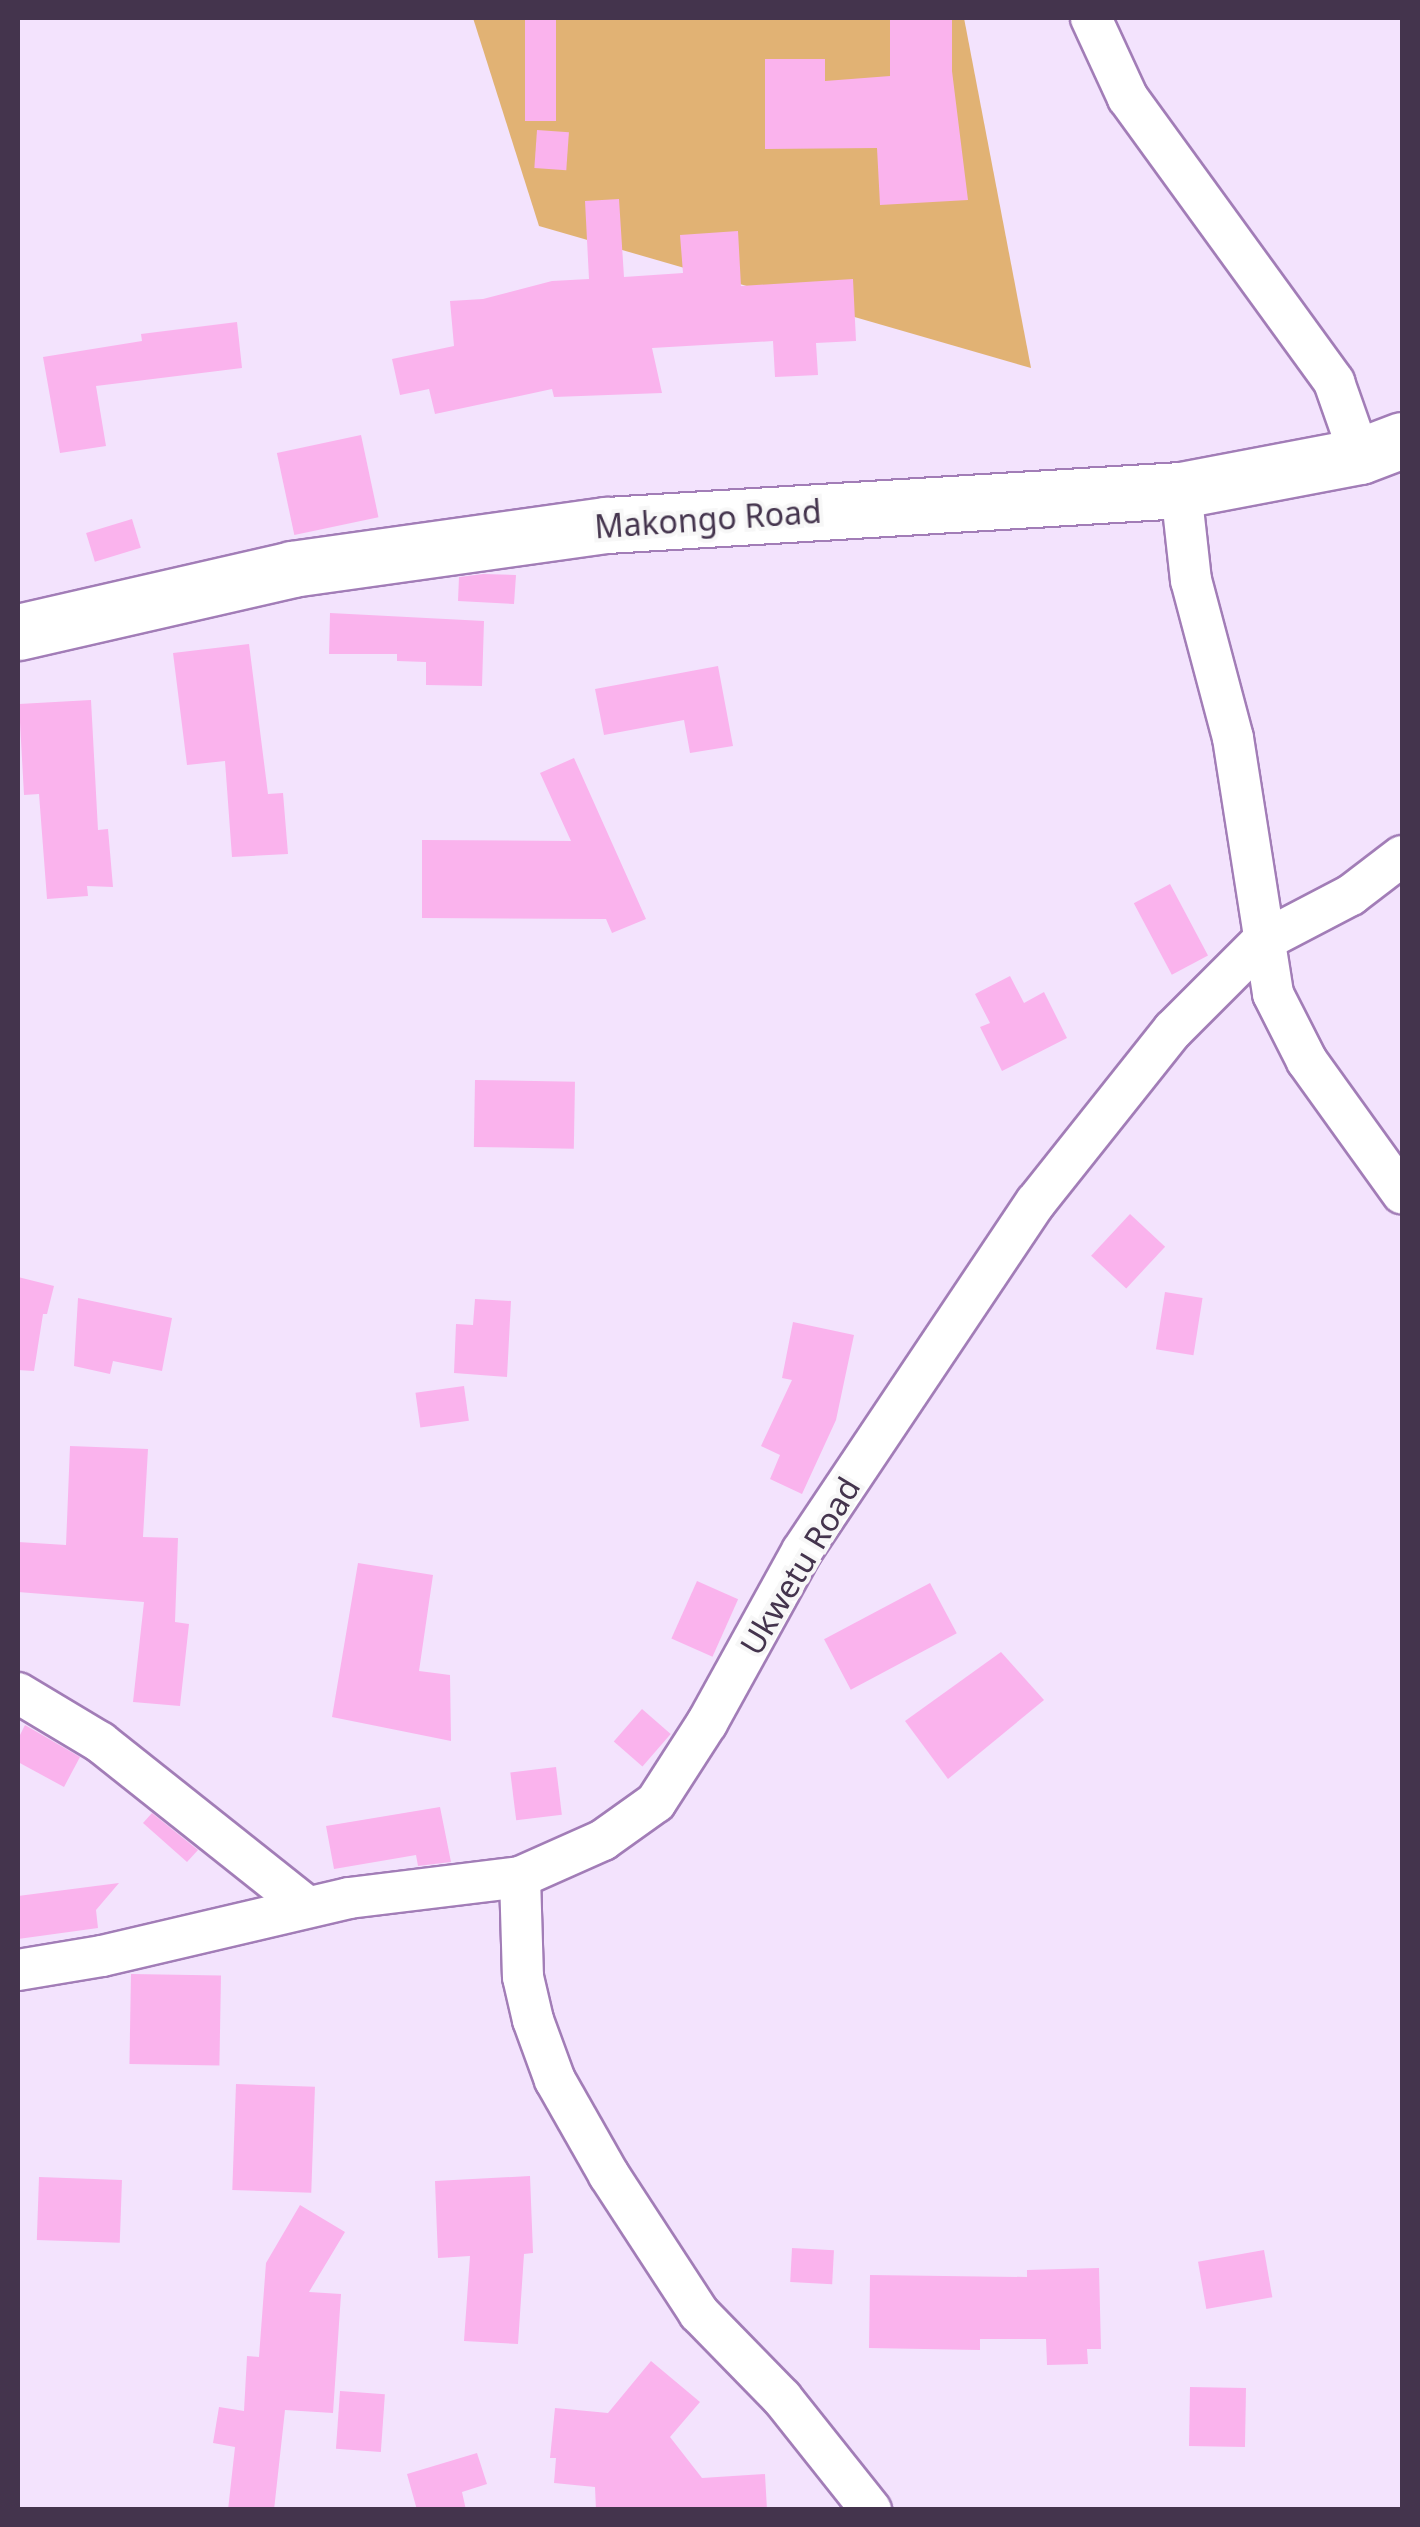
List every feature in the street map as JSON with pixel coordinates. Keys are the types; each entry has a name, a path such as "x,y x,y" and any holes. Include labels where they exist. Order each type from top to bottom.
{"street":[{"path":"1091,18 1128,98 1381,448"},
{"name":"Makongo Road","path":"18,632 292,569 607,525 1181,490 1381,448"},
{"path":"1181,490 1191,580 1233,738 1261,942 1273,994 1306,1061 1402,1193"},
{"name":"Ukwetu Road","path":"18,1970 102,1956 306,1906 520,1876 603,1840 656,1802 708,1723 802,1551 1036,1202 1173,1030 1261,942 1351,895 1402,856"},
{"path":"18,1694 100,1742 306,1906"},
{"path":"520,1876 524,1977 533,2020 556,2080 609,2175 699,2313 782,2398 870,2510"}],"shaded area":[{"path":"473,18 964,18 1031,368 539,226"}],"building":[{"path":"525,18 556,18 556,121 525,121"},
{"path":"890,18 952,18 952,71 968,200 880,205 877,148 765,149 765,59 825,59 825,81 890,76"},
{"path":"537,130 569,132 566,170 534,168"},
{"path":"619,199 624,277 683,273 680,235 738,231 741,286 853,279 856,341 816,343 818,375 775,377 773,341 652,348 662,393 554,397 552,389 435,414 429,389 400,395 392,359 454,346 450,301 483,299 552,281 589,279 585,201"},
{"path":"237,322 242,368 96,386 106,446 60,453 43,357 142,341 141,334"},
{"path":"361,435 378,517 294,535 277,453"},
{"path":"132,519 141,548 95,562 86,533"},
{"path":"516,575 514,604 458,601 459,577"},
{"path":"330,613 484,621 482,686 426,685 426,662 397,661 397,654 329,654"},
{"path":"249,644 268,794 283,793 288,854 232,857 225,761 187,765 173,653"},
{"path":"718,666 733,746 690,753 684,720 604,735 595,689"},
{"path":"91,700 98,830 108,829 113,887 87,886 88,896 47,899 39,794 24,795 19,704"},
{"path":"574,758 646,919 612,933 606,919 422,918 422,840 571,841 540,773"},
{"path":"1170,884 1208,956 1172,975 1134,903"},
{"path":"1010,976 1024,1003 1044,992 1067,1038 1002,1071 980,1027 990,1023 975,994"},
{"path":"475,1080 575,1082 574,1149 474,1147"},
{"path":"1130,1214 1165,1247 1126,1288 1091,1256"},
{"path":"18,1277 54,1286 47,1314 43,1314 34,1371 18,1370"},
{"path":"1165,1292 1203,1298 1193,1355 1156,1349"},
{"path":"78,1298 172,1318 162,1371 113,1361 110,1374 74,1366"},
{"path":"475,1299 511,1301 507,1377 454,1373 456,1324 473,1325"},
{"path":"793,1322 854,1335 836,1420 802,1494 770,1479 780,1455 761,1446 792,1380 782,1378"},
{"path":"464,1386 469,1421 420,1427 415,1393"},
{"path":"70,1446 148,1449 143,1537 178,1538 175,1622 189,1624 180,1706 133,1702 144,1602 18,1592 18,1542 66,1545"},
{"path":"358,1563 433,1575 419,1671 450,1675 451,1741 332,1717"},
{"path":"697,1581 738,1599 712,1657 671,1639"},
{"path":"930,1583 957,1633 851,1690 824,1639"},
{"path":"1001,1652 1044,1700 948,1779 905,1721"},
{"path":"642,1709 671,1734 642,1766 614,1741"},
{"path":"25,1725 80,1757 64,1787 18,1762 18,1739"},
{"path":"556,1767 562,1815 516,1820 510,1773"},
{"path":"440,1807 451,1862 418,1866 416,1855 334,1869 326,1826"},
{"path":"152,1813 198,1850 187,1862 143,1823"},
{"path":"119,1883 96,1910 98,1928 18,1939 18,1896"},
{"path":"131,1974 221,1976 219,2066 129,2064"},
{"path":"236,2084 315,2087 311,2193 232,2190"},
{"path":"530,2176 533,2253 524,2254 518,2344 464,2341 470,2256 438,2258 435,2181"},
{"path":"39,2177 122,2180 120,2243 37,2240"},
{"path":"300,2205 345,2232 309,2292 341,2294 333,2413 285,2410 274,2510 228,2510 235,2447 213,2443 219,2407 244,2411 247,2356 259,2357 266,2263"},
{"path":"792,2248 834,2250 832,2284 790,2282"},
{"path":"1264,2250 1272,2297 1206,2309 1198,2262"},
{"path":"1099,2268 1101,2349 1087,2349 1088,2364 1047,2365 1046,2339 980,2339 980,2350 869,2348 870,2275 1027,2277 1027,2270"},
{"path":"651,2361 700,2402 670,2437 702,2478 765,2474 767,2510 596,2510 595,2487 554,2483 556,2458 550,2458 555,2408 608,2413"},
{"path":"1190,2387 1246,2388 1245,2447 1189,2446"},
{"path":"340,2391 385,2394 381,2452 336,2449"},
{"path":"477,2453 487,2484 462,2492 466,2510 417,2510 407,2474"}]}
